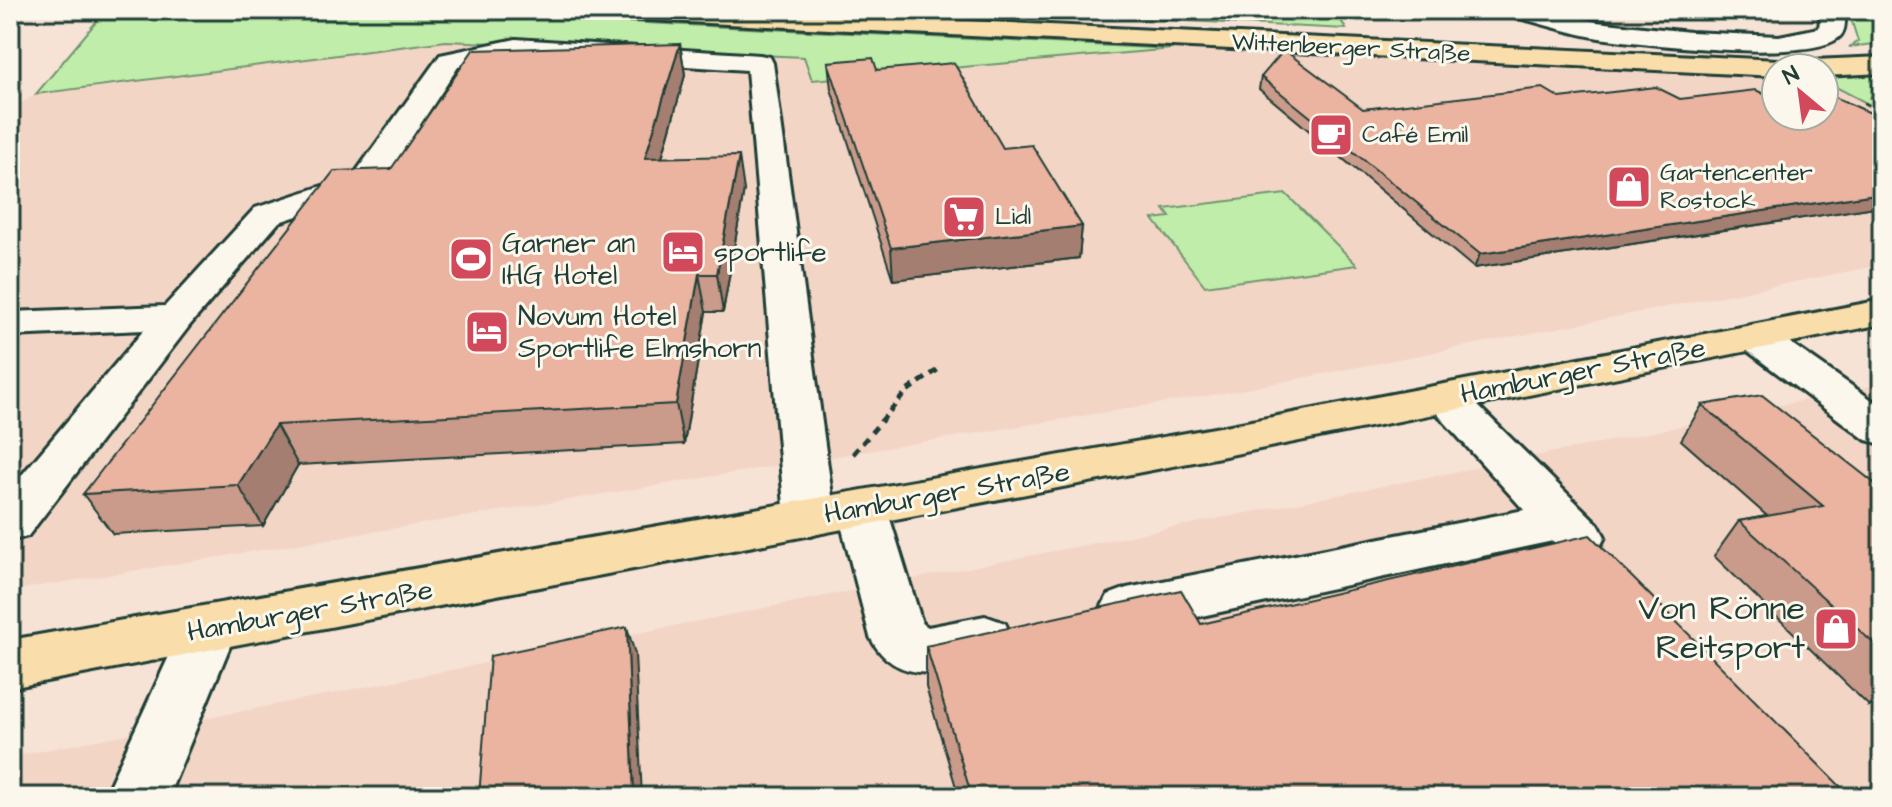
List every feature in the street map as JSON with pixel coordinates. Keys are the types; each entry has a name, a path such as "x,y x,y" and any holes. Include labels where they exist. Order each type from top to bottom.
{"main road":[{"name":"Wittenberger Straße","path":"587,10 1760,67"},
{"path":"1840,67 1882,65"},
{"name":"Hamburger Straße","path":"10,664 862,509 1882,312"}],"street":[{"path":"1518,10 1597,30 1779,44 1812,39 1831,32 1833,10"},
{"path":"10,523 176,317 267,215 365,183 449,61 516,47 760,63 810,518"},
{"path":"10,324 176,317"},
{"path":"1755,337 1882,429"},
{"path":"1445,398 1607,565"},
{"path":"862,509 898,637 921,652 1564,520"},
{"path":"136,797 209,629"}],"path":[{"path":"851,456 907,391 939,369"}],"shaded area":[{"path":"446,41 804,57 813,80 1173,49 1760,76 1760,132 1840,132 1840,80 1882,79 1882,265 1230,392 10,591 10,110 36,94"},
{"path":"1882,384 1882,797 10,797 10,757 1580,447"}],"green space":[{"path":"106,10 380,10 1173,49 812,80 804,57 446,41 36,94"},
{"path":"965,10 1335,10 1346,29"},
{"path":"1848,10 1882,10 1882,43 1849,47 1858,41"},
{"path":"1840,75 1882,75 1882,94 1873,94 1870,98 1882,105 1882,111 1840,89"},
{"path":"1286,194 1357,265 1205,286 1153,219 1170,217 1164,209"}],"building":[{"name":"Garner an IHG Hotel","path":"680,44 645,158 739,156 717,274 699,274 676,404 276,425 238,485 83,494 334,171 391,169 473,50"},
{"name":"Gartencenter Rostock","path":"1284,50 1363,109 1543,88 1560,98 1656,87 1680,99 1756,90 1760,92 1760,132 1840,132 1840,99 1882,118 1882,193 1480,254 1261,77"},
{"name":"Lidl","path":"873,58 877,70 954,63 1003,148 1032,145 1082,226 891,248 828,62"},
{"path":"1762,395 1882,489 1882,651 1739,521 1823,506 1702,405"},
{"path":"1590,535 1841,787 1807,797 972,797 926,646 1181,590 1201,624"},
{"path":"627,627 634,797 479,797 490,656"}],"place":[{"name":"Café Emil","path":"1331,135"},
{"name":"Gartencenter Rostock","path":"1629,187"},
{"name":"Lidl","path":"964,217"},
{"name":"sportlife","path":"683,252"},
{"name":"Garner an IHG Hotel","path":"471,259"},
{"name":"Novum Hotel Sportlife Elmshorn","path":"487,332"},
{"name":"Von Rönne Reitsport","path":"1836,629"}]}
